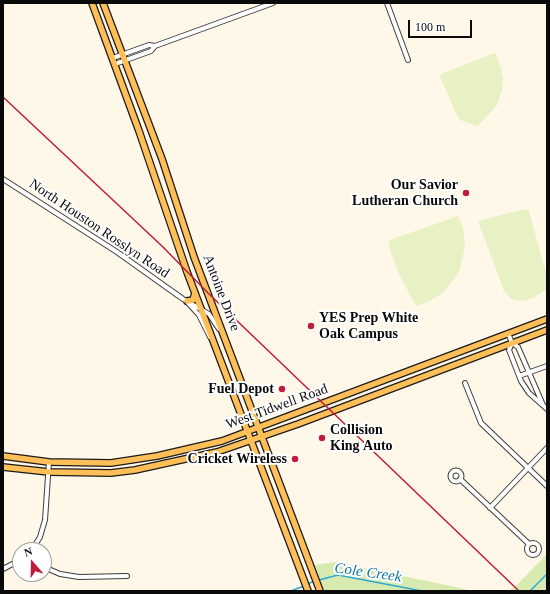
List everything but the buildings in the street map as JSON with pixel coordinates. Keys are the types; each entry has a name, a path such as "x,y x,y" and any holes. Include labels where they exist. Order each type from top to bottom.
{"main road":[{"name":"Antoine Drive","path":"92,3 221,364 248,431 308,591"},
{"name":"Antoine Drive","path":"103,3 162,159 194,257 257,428 320,591"},
{"path":"185,300 193,300 195,292"},
{"name":"West Tidwell Road","path":"3,456 50,462 111,463 156,456 222,441 547,319"},
{"name":"West Tidwell Road","path":"3,467 48,472 111,473 173,463 251,442 382,391 547,330"},
{"path":"221,364 233,360"},
{"path":"437,360 441,370"},
{"path":"379,382 382,391"},
{"path":"312,407 316,417"}],"street":[{"path":"114,61 124,57 151,51 155,46 273,3"},
{"path":"387,3 408,60"},
{"name":"North Houston Rosslyn Road","path":"3,179 117,252 185,300 202,309 209,314 224,336"},
{"name":"North Houston Rosslyn Road","path":"185,300 199,316 216,349"},
{"path":"508,333 512,343 518,347 543,404"},
{"path":"512,343 509,350 519,376 529,393 547,409"},
{"path":"519,376 547,366"},
{"path":"465,383 481,423 547,486"},
{"path":"490,508 547,448"},
{"path":"37,542 45,520 50,462"},
{"path":"111,463 111,473"},
{"path":"460,479 528,544"},
{"path":"3,569 12,564"},
{"path":"52,570 60,574 79,577 127,576"}],"green space":[{"path":"495,53 501,68 503,79 502,90 497,105 478,126 460,120 440,77 441,74"},
{"path":"525,209 529,211 547,277 547,289 533,298 523,301 511,299 504,291 478,221"},
{"path":"458,216 463,228 465,247 459,272 444,292 428,302 416,306 399,274 388,245 390,240"},
{"path":"547,554 547,591 508,591 516,586"},
{"path":"334,562 473,591 324,591 315,565"}],"waterway":[{"name":"Cole Creek","path":"530,591 547,574"},
{"name":"Cole Creek","path":"319,580 338,575 422,591"},
{"name":"Cole Creek","path":"307,584 315,581"},
{"name":"Cole Creek","path":"291,591 304,586"}],"railway":[{"path":"3,97 163,247 208,293 519,591"}],"place":[{"name":"Our Savior Lutheran Church","path":"466,193"},
{"name":"YES Prep White Oak Campus","path":"311,326"},
{"name":"Fuel Depot","path":"282,389"},
{"name":"Collision King Auto","path":"322,438"},
{"name":"Cricket Wireless","path":"295,459"}]}
